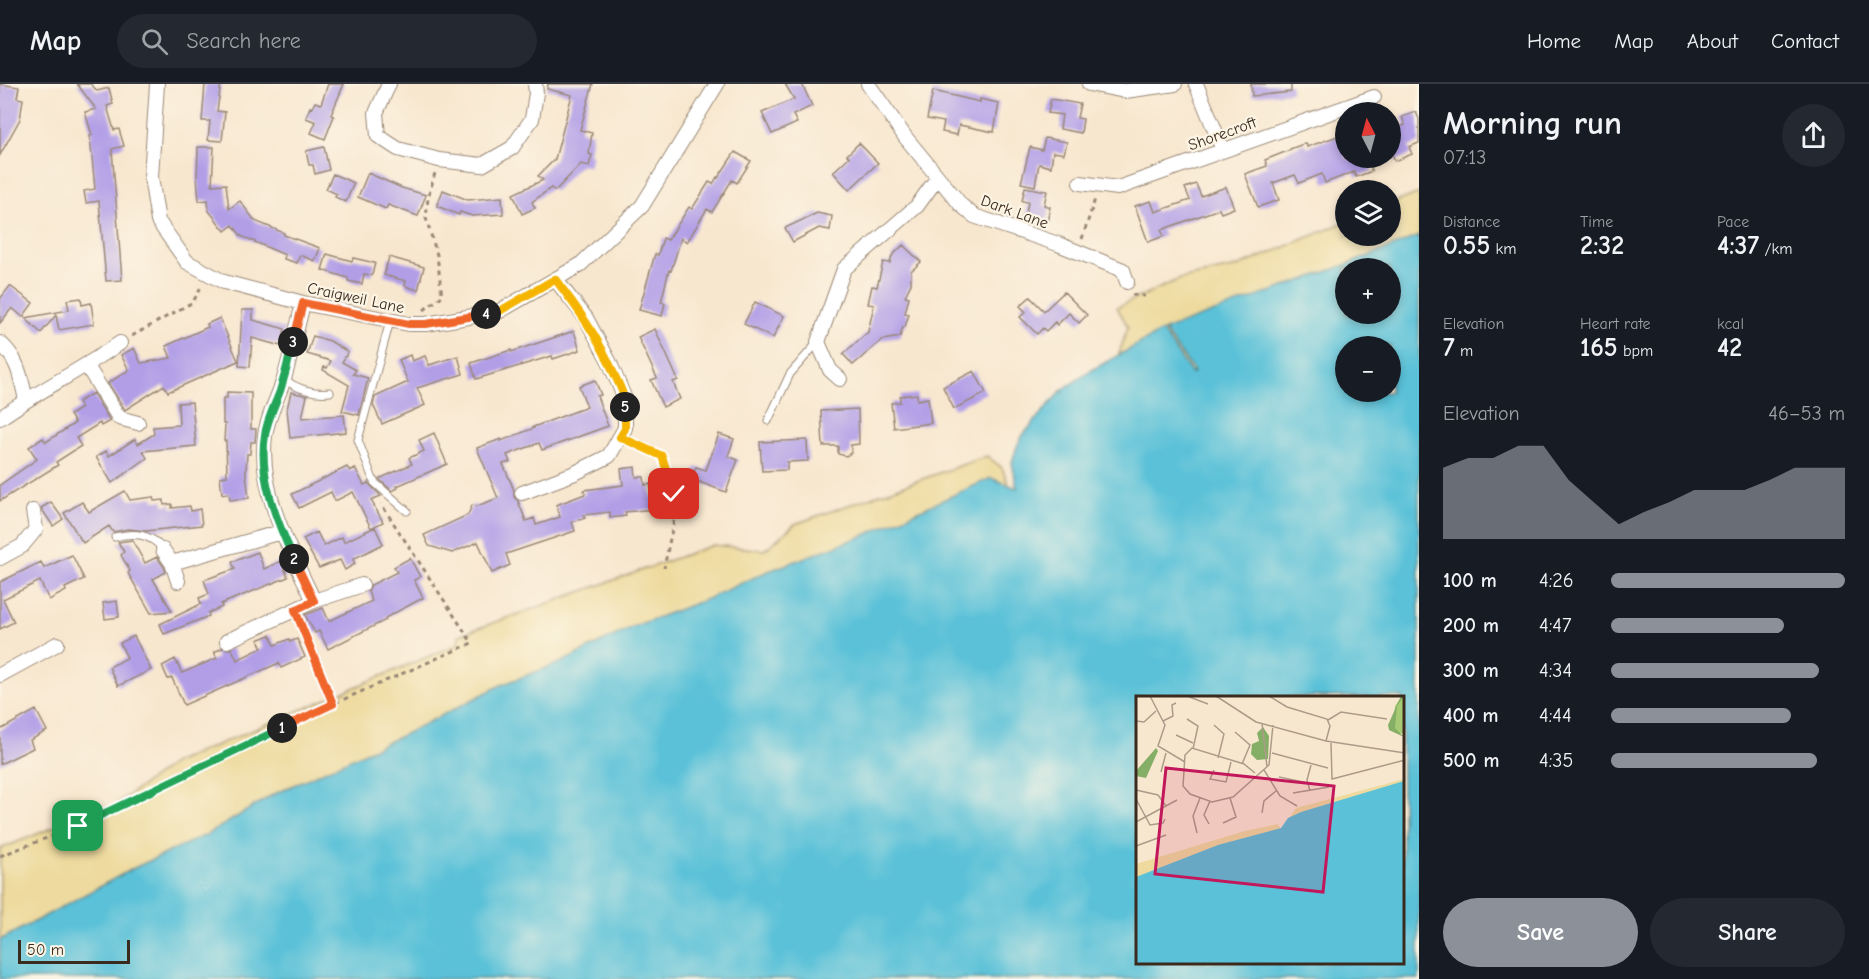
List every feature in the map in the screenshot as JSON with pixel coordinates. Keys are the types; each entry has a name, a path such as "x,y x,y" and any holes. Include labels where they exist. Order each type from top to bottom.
{"street":[{"name":"Craigweil Lane","path":"157,84 151,177 158,221 187,262 224,282 303,303 409,324 426,324 498,312 580,265 642,206 717,84"},
{"path":"388,84 376,113 378,136 398,148 439,160 482,165 512,148 532,119 535,84"},
{"name":"Dark Lane","path":"868,84 906,138 974,216 1123,270 1127,282"},
{"path":"1089,84 1125,91 1175,84"},
{"path":"1196,84 1223,150"},
{"name":"Shorecroft","path":"1080,183 1118,188 1374,97"},
{"path":"840,379 830,370 819,342 844,269 917,206 938,177"},
{"path":"522,494 575,473 609,456 625,429 625,399 609,361 586,318 555,279"},
{"path":"303,303 284,380 265,434 264,460 267,481 281,532 314,601"},
{"path":"0,343 9,351 18,365 26,400"},
{"path":"0,418 26,400 87,366 120,343"},
{"path":"87,366 119,418 138,423"},
{"path":"0,558 22,546 36,529 33,511"},
{"path":"172,563 281,532"},
{"path":"164,550 172,563 178,581"},
{"path":"227,641 314,601 362,585"},
{"path":"0,675 57,644"}],"lane":[{"path":"390,321 358,440 374,482 407,511"},
{"path":"768,421 790,374 819,342"},
{"path":"284,380 294,387 320,393 330,392"},
{"path":"115,537 142,535 153,540 164,550"}],"path":[{"path":"426,324 423,310 441,296 437,255 426,218 428,198 439,160"},
{"path":"1077,252 1100,186"},
{"path":"120,343 193,302 208,274"},
{"path":"620,437 662,456 674,494 676,510 664,568"},
{"path":"295,610 333,704"},
{"path":"0,856 78,826 333,704 472,644"}],"sand":[{"path":"1419,193 1419,337 1401,346 1401,336 1335,336 1335,378 1021,532 789,628 6,979 0,979 0,849 67,822 95,819 174,763 458,644 459,635 713,545 765,550 795,524 987,456 1002,468 1021,515 1026,447 1072,412 1070,385 1116,363 1128,327 1117,307 1180,279 1237,267 1335,226 1335,246 1401,246 1401,200"}],"water":[{"path":"1419,236 1419,979 0,979 0,940 136,867 210,833 274,794 405,734 501,685 562,662 632,627 707,599 766,572 865,535 991,478 1017,488 1012,462 1017,446 1023,435 1061,391 1063,392 1062,390 1092,370 1162,331 1192,374 1194,372 1164,330 1335,269 1335,324 1401,324 1401,258 1364,258 1394,246 1401,246 1401,243"}],"building":[{"path":"0,84 19,87 17,98 23,99 20,119 0,155"},
{"path":"77,84 91,84 97,91 109,88 113,104 107,106 114,130 119,129 124,146 112,149 122,280 106,281 99,201 86,203 84,191 95,189 90,136 92,135 85,112 96,109"},
{"path":"205,84 221,84 217,111 225,112 222,141 208,140 210,121 202,121"},
{"path":"328,84 344,84 331,115 334,116 325,139 311,133 316,122 306,118 310,107 312,108 315,102 321,104"},
{"path":"548,84 593,84 580,130 592,133 589,154 592,155 589,166 581,164 555,191 551,188 532,202 535,208 522,214 513,194 543,180 538,176 555,159 572,95 547,89"},
{"path":"785,84 802,84 812,106 793,115 797,123 772,134 762,113 794,99"},
{"path":"1251,84 1291,84 1291,92 1252,96"},
{"path":"933,91 980,102 980,99 999,103 994,132 959,125 957,135 942,132 944,122 927,119"},
{"path":"1051,99 1080,104 1077,118 1083,119 1081,133 1060,129 1062,115 1048,113"},
{"path":"1416,112 1419,119 1419,143 1409,147 1412,154 1401,159 1401,126 1405,125 1402,117"},
{"path":"1335,137 1335,168 1371,168 1372,171 1356,177 1354,172 1325,183 1322,174 1299,183 1295,175 1273,183 1279,200 1258,207 1245,174 1267,166 1265,160 1290,149 1306,143 1307,147"},
{"path":"1045,138 1067,142 1064,154 1053,152 1051,167 1039,164 1035,186 1021,183 1030,147 1042,150"},
{"path":"859,143 878,163 849,190 833,172 849,157 847,155"},
{"path":"198,147 214,147 212,185 226,184 229,209 240,201 255,221 284,233 284,235 320,248 315,261 300,255 297,263 284,259 285,255 241,236 233,225 225,231 209,211 208,200 199,201"},
{"path":"324,147 329,170 315,174 313,165 309,165 306,151"},
{"path":"735,152 751,161 737,183 732,180 712,212 707,209 687,242 681,238 671,271 669,270 661,302 665,303 662,316 639,310 655,254 658,255 663,238 668,240 689,207 692,209 709,182 713,184"},
{"path":"368,173 402,188 426,195 418,216 388,205 386,209 358,197"},
{"path":"333,174 354,183 346,202 335,197 337,194 326,189"},
{"path":"1196,184 1201,196 1226,187 1234,208 1221,213 1219,209 1161,230 1164,236 1148,242 1135,206 1151,201 1155,212 1190,200 1185,188"},
{"path":"1025,187 1047,191 1044,205 1050,207 1047,223 1025,219 1028,202 1022,201"},
{"path":"443,190 468,200 502,197 503,214 472,216 460,212 459,215 437,206"},
{"path":"817,213 832,216 830,230 819,228 793,242 785,228"},
{"path":"903,245 921,262 911,271 911,284 905,296 909,297 905,313 909,314 905,327 900,337 882,340 853,365 843,354 868,332 874,305 868,304 872,286 877,287 883,262 890,263 892,256"},
{"path":"327,254 352,261 353,258 375,263 372,275 364,274 362,284 322,270"},
{"path":"389,257 424,267 418,290 405,286 406,281 384,275"},
{"path":"10,286 33,303 23,317 12,308 0,323 0,299"},
{"path":"1064,292 1087,315 1079,323 1069,313 1057,325 1055,322 1046,331 1043,328 1037,334 1020,317 1026,312 1020,306 1030,297 1044,311"},
{"path":"81,298 82,305 91,303 94,324 59,330 56,315 41,333 25,318 69,310 67,300"},
{"path":"755,302 784,316 773,338 744,324"},
{"path":"242,310 253,310 253,320 285,329 281,346 252,338 250,367 239,366"},
{"path":"220,318 238,361 168,392 164,385 125,410 108,383 129,370 121,355 134,348 141,363 171,358 166,346 208,327 207,324"},
{"path":"655,329 678,380 673,382 680,399 663,407 651,380 657,378 638,337"},
{"path":"574,331 580,350 476,379 471,363"},
{"path":"313,336 330,341 348,352 342,362 356,370 353,374 368,378 359,415 342,411 349,385 323,370 331,361 307,354"},
{"path":"410,355 412,361 425,356 429,365 458,356 463,374 417,388 425,405 382,424 373,405 375,397 408,382 399,360"},
{"path":"974,371 986,393 954,409 943,387"},
{"path":"595,380 601,395 597,396 608,426 542,450 539,443 507,455 510,462 503,464 514,490 514,497 526,521 534,518 536,525 560,517 556,505 585,494 584,490 623,485 621,469 635,467 636,477 644,477 645,485 650,484 652,497 663,496 664,508 625,512 626,516 610,518 610,512 583,515 585,518 572,522 575,531 506,554 510,565 492,573 478,542 452,553 429,546 424,535 468,515 472,505 477,506 498,498 477,448 501,439 501,441 587,407 579,386"},
{"path":"227,392 251,393 251,429 256,429 255,442 251,442 250,454 247,454 246,473 249,498 230,500 229,493 222,494 220,477 227,476 223,398 227,398"},
{"path":"291,392 307,396 302,418 344,415 346,432 290,438 287,409"},
{"path":"93,393 110,421 101,426 100,423 76,438 81,446 56,462 58,465 0,501 0,485 37,459 29,447 43,438 46,442 75,423 70,415 81,408 78,402"},
{"path":"917,394 917,400 928,398 931,423 894,428 891,403 900,402 900,396"},
{"path":"192,402 196,446 143,451 147,458 112,483 96,457 106,451 109,456 135,439 138,444 154,434 153,427 179,425 178,403"},
{"path":"858,409 859,444 851,445 851,453 846,456 838,454 838,446 823,446 821,411"},
{"path":"434,433 447,464 397,486 398,488 392,491 379,479 412,464 409,458 424,451 419,440"},
{"path":"719,434 734,439 728,456 738,460 726,492 691,479 696,467 706,470"},
{"path":"807,440 808,461 787,462 787,470 762,471 760,442"},
{"path":"347,467 350,471 355,468 364,485 368,483 381,496 371,500 383,522 371,528 353,492 335,501 331,492 299,508 292,494"},
{"path":"125,491 130,500 153,497 154,501 164,500 164,505 172,504 172,508 190,506 191,511 200,509 202,525 146,531 128,529 113,532 109,526 83,543 64,513 82,502 89,512"},
{"path":"51,502 63,519 53,526 41,508"},
{"path":"375,527 383,544 353,559 355,564 345,570 340,560 319,568 303,539 317,532 324,546 342,537 344,542"},
{"path":"132,540 145,563 157,557 164,567 166,572 153,579 172,611 151,613 128,573 130,571 121,555 124,552 118,542"},
{"path":"258,552 264,569 281,561 288,577 221,604 222,607 208,613 209,616 164,634 160,624 201,604 199,598 209,594 204,580 235,569 232,562"},
{"path":"72,555 84,579 65,588 66,591 49,600 40,581 3,599 14,622 0,629 0,582 41,562 44,568"},
{"path":"410,558 420,577 414,580 423,598 385,618 386,620 328,649 319,631 315,633 305,615 323,608 329,621 372,601 368,592 371,585 397,572 394,567"},
{"path":"117,601 119,617 105,619 103,603"},
{"path":"270,635 275,645 289,639 290,642 297,639 305,657 281,668 279,663 184,705 172,678 168,679 162,666 175,659 182,673 217,658 214,652 222,648 232,649 237,660 262,648 258,640"},
{"path":"134,636 151,670 118,686 109,667 127,658 120,643"},
{"path":"36,710 47,731 30,740 33,748 0,764 0,730"}],"route":[{"path":"78,826 333,704 295,610 314,601 281,532 267,481 264,460 265,434 284,380 303,303 409,324 426,324 498,312 555,279 586,318 609,361 625,399 625,429 620,437 662,456 674,494"}]}
